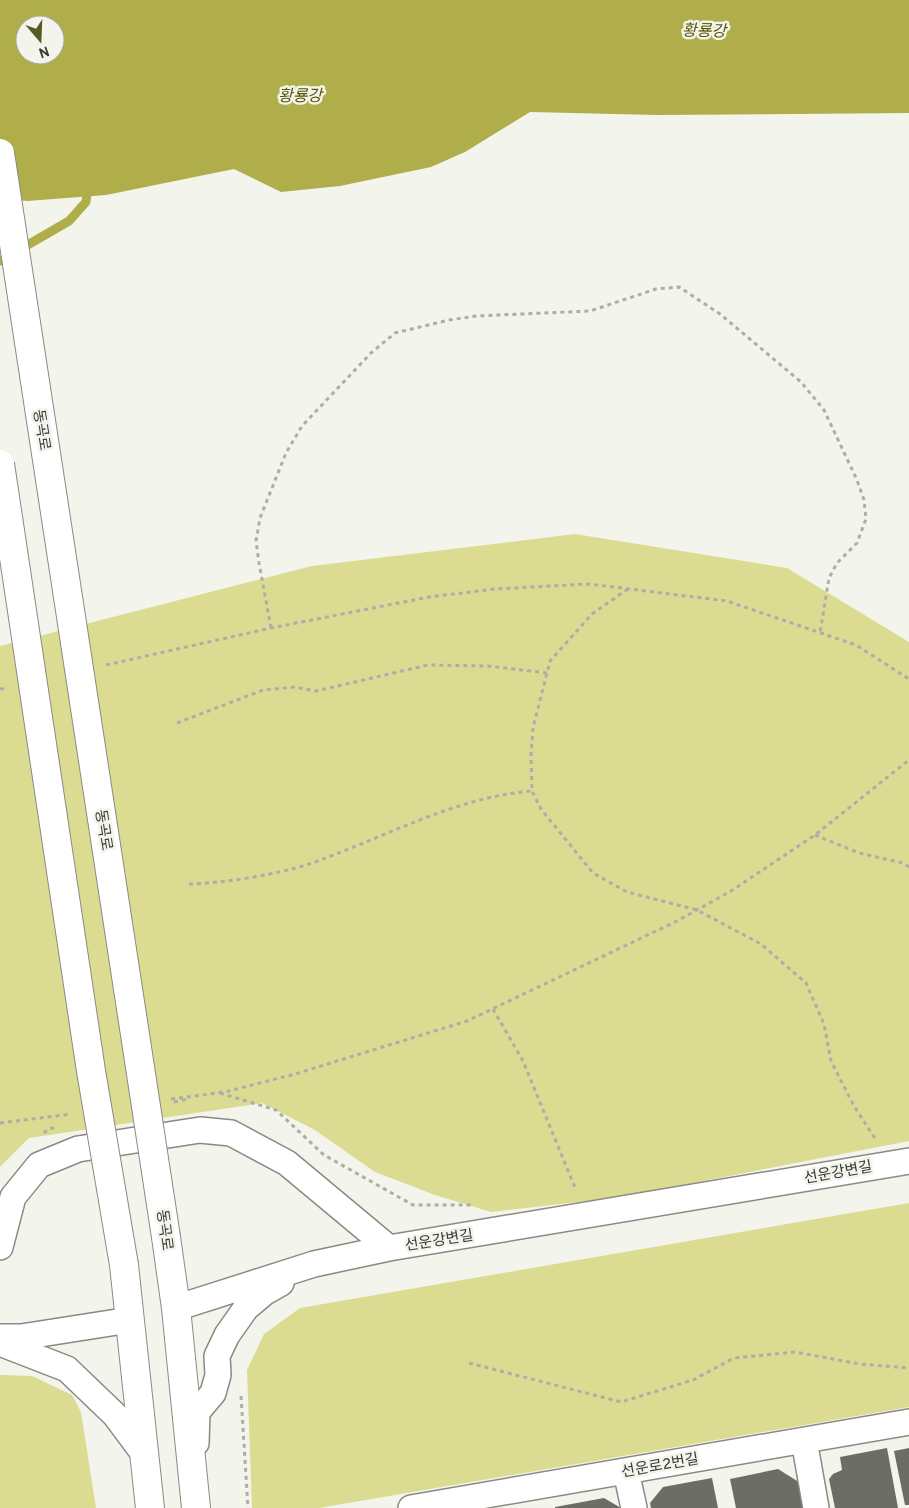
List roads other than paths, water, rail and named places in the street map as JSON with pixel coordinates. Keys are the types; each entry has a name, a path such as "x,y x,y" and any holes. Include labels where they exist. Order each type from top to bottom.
{"main road":[{"name":"동곡로","path":"0,153 166,1237 176,1308 195,1498"},
{"path":"0,464 91,1071 124,1265 150,1508"}],"street":[{"name":"선운강변길","path":"0,1247 13,1197 39,1165 78,1149 200,1130 231,1133 287,1163 389,1248 900,1162"},
{"path":"176,1308 314,1264 389,1248"},
{"path":"195,1498 197,1412 213,1393 218,1375 217,1356 246,1308 266,1292 314,1264"},
{"path":"0,1337 29,1336 130,1320"},
{"path":"0,1344 67,1369 115,1415 144,1454"},
{"name":"선운로2번길","path":"411,1508 455,1505 626,1471 909,1422"},
{"path":"804,1440 816,1508"},
{"path":"626,1471 634,1508"}],"water":[{"name":"황룡강","path":"0,0 909,0 909,113 657,115 530,112 465,152 431,167 340,186 281,192 234,169 106,195 27,201 0,198"}],"waterway":[{"path":"0,261 69,221 86,202 88,185"}]}
